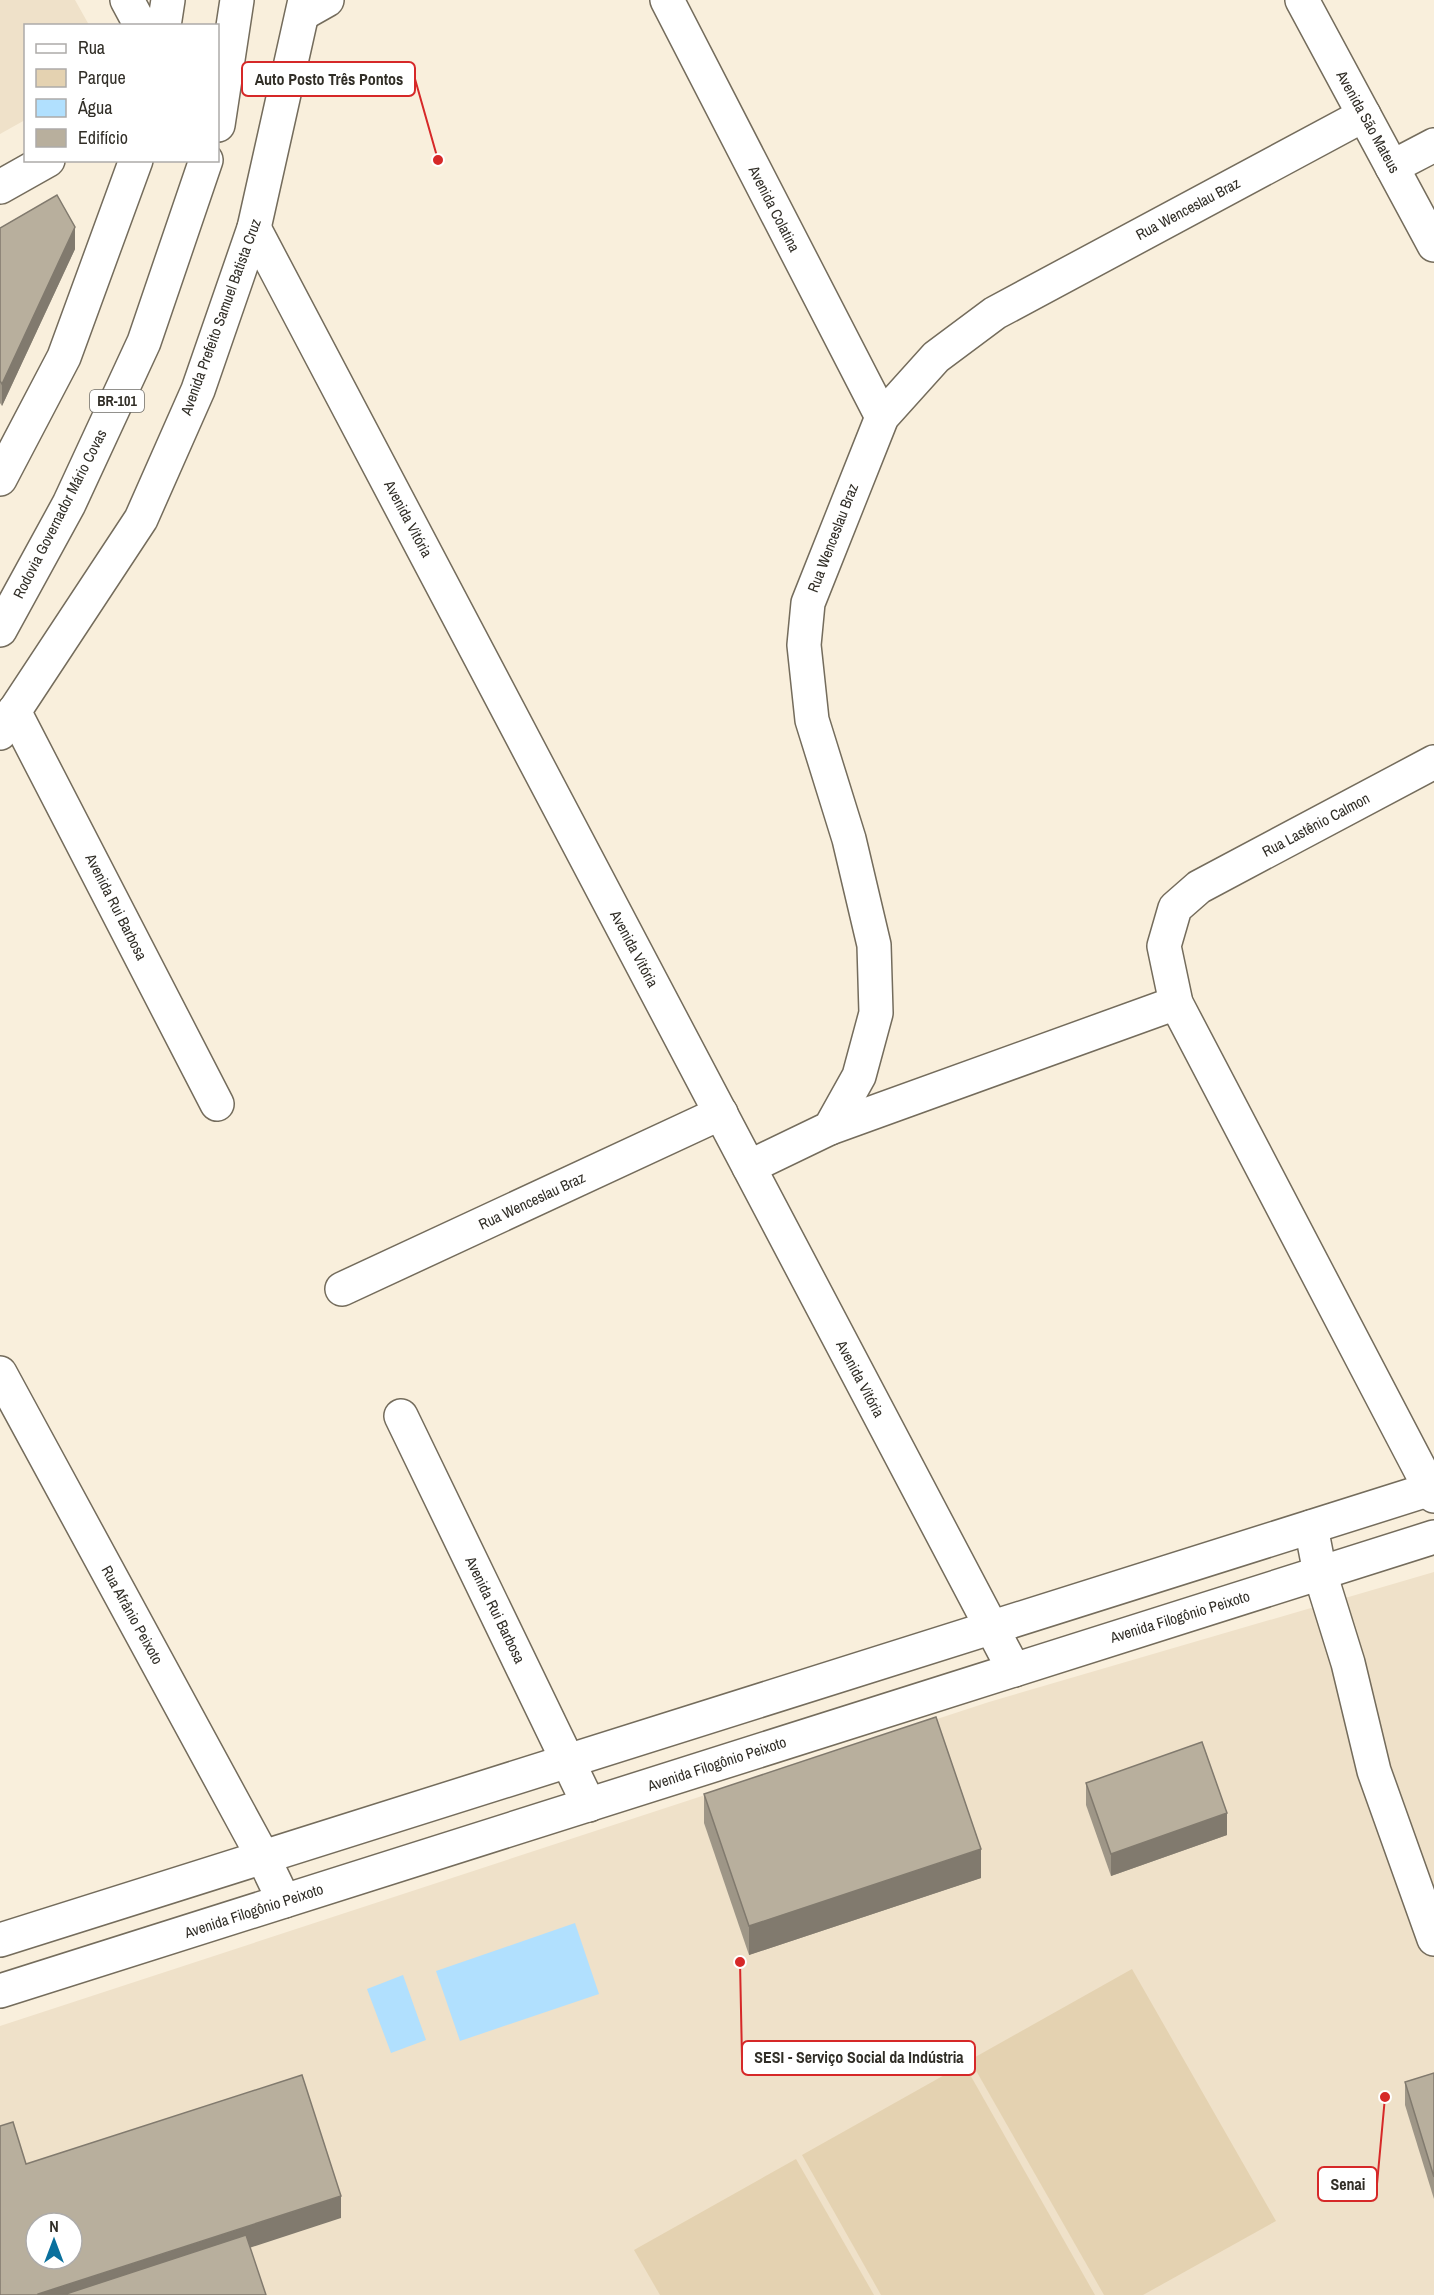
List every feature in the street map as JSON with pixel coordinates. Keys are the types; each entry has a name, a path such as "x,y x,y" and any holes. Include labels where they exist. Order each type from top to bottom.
{"main road":[{"path":"128,0 140,24"},
{"path":"164,24 168,0"},
{"path":"219,118 237,0"},
{"name":"Avenida Colatina","path":"667,0 882,417"},
{"name":"Avenida São Mateus","path":"1302,0 1434,244"},
{"name":"Avenida Prefeito Samuel Batista Cruz","path":"7,722 141,519 198,390 254,228 312,4"},
{"name":"Rua Wenceslau Braz","path":"830,1128 859,1076 876,1013 874,945 849,839 812,720 804,645 808,603 882,417 936,357 994,313 1364,115"},
{"path":"1392,167 1434,145"},
{"path":"0,186 44,162"},
{"path":"0,479 64,357 135,162"},
{"name":"Rodovia Governador Mário Covas","path":"0,630 69,504 144,342 205,162"},
{"name":"Avenida Vitória","path":"254,228 1014,1670"},
{"name":"Avenida Rui Barbosa","path":"7,722 217,1104"},
{"name":"Rua Lastênio Calmon","path":"1433,1491 1176,1003 1164,946 1175,908 1199,887 1434,762"},
{"path":"749,1167 830,1128 1176,1003"},
{"name":"Rua Wenceslau Braz","path":"342,1289 721,1113"},
{"name":"Rua Afrânio Peixoto","path":"0,1373 263,1857 284,1901"},
{"name":"Avenida Rui Barbosa","path":"401,1416 589,1805"},
{"path":"0,1940 1311,1527 1433,1491"},
{"path":"1311,1527 1320,1573 1348,1664 1374,1771 1434,1939"},
{"name":"Avenida Filogônio Peixoto","path":"0,1991 1434,1537"}],"shaded area":[{"path":"0,0 75,0 88,24 24,24 24,121 0,134"},
{"path":"1434,1572 1434,2295 0,2295 0,2026 989,1702"}],"green space":[{"path":"1132,1969 1276,2221 1143,2295 1104,2295 970,2060"},
{"path":"964,2064 1095,2295 881,2295 802,2155"},
{"path":"796,2159 874,2295 660,2295 634,2250"}],"water":[{"path":"575,1923 599,1994 460,2041 436,1971"},
{"path":"403,1975 426,2040 391,2053 367,1989"}],"building":[{"path":"57,195 75,227 2,384 0,381 0,228"},
{"path":"936,1717 981,1849 749,1926 704,1794"},
{"path":"1202,1742 1227,1813 1111,1854 1086,1783"},
{"path":"1434,2073 1434,2177 1405,2082"},
{"path":"302,2075 341,2196 38,2295 0,2295 0,2126 13,2122 26,2164"},
{"path":"246,2235 266,2295 63,2295"}],"place":[{"name":"Auto Posto Três Pontos","path":"438,160"},
{"name":"SESI - Serviço Social da Indústria","path":"740,1962"},
{"name":"Senai","path":"1385,2097"}]}
